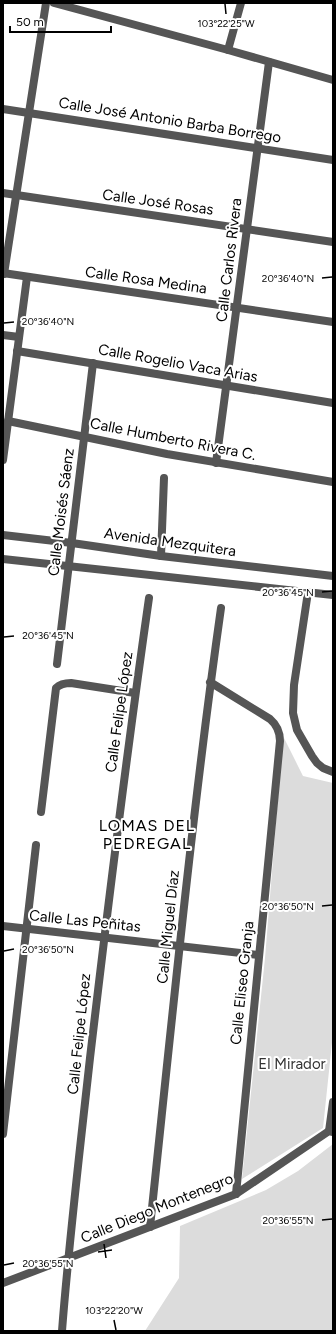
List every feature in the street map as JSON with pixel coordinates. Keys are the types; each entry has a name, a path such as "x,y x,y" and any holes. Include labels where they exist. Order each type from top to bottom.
{"street":[{"path":"4,274 46,3"},
{"path":"54,3 333,80"},
{"path":"228,50 242,3"},
{"name":"Calle Carlos Rivera","path":"216,463 269,62"},
{"name":"Calle José Antonio Barba Borrego","path":"3,109 333,160"},
{"name":"Calle José Rosas","path":"3,193 333,242"},
{"name":"Calle Rosa Medina","path":"4,274 333,322"},
{"path":"3,460 8,421 7,393 17,351 27,277"},
{"path":"3,335 19,337"},
{"name":"Calle Rogelio Vaca Arias","path":"17,351 333,403"},
{"name":"Calle Moisés Sáenz","path":"57,664 93,363"},
{"name":"Calle Humberto Rivera C.","path":"8,421 216,463 333,482"},
{"path":"161,556 164,478"},
{"name":"Avenida Mezquitera","path":"3,535 161,556 333,576"},
{"path":"3,559 333,596"},
{"path":"308,592 294,685 293,713 297,730 312,756 323,768 333,772"},
{"name":"Calle Felipe López","path":"62,1331 67,1258 104,937 135,693 149,598"},
{"name":"Calle Miguel Díaz","path":"150,1227 179,946 210,682 221,608"},
{"name":"Calle Eliseo Granja","path":"210,682 270,719 277,727 280,734 236,1194"},
{"path":"41,812 54,693 56,688 65,683 71,683 135,693"},
{"path":"3,1134 36,845"},
{"name":"Calle Las Peñitas","path":"3,926 259,955"},
{"path":"331,1132 333,1102"},
{"name":"Calle Diego Montenegro","path":"3,1283 236,1194 331,1132"}],"green space":[{"name":"El Mirador","path":"283,736 303,776 333,783 333,1033 323,1128 242,1179 265,958"},
{"path":"333,1144 333,1331 145,1331 179,1278 180,1226 266,1190 298,1171"}],"district":[{"name":"LOMAS DEL PEDREGAL","path":"147,834"}]}
